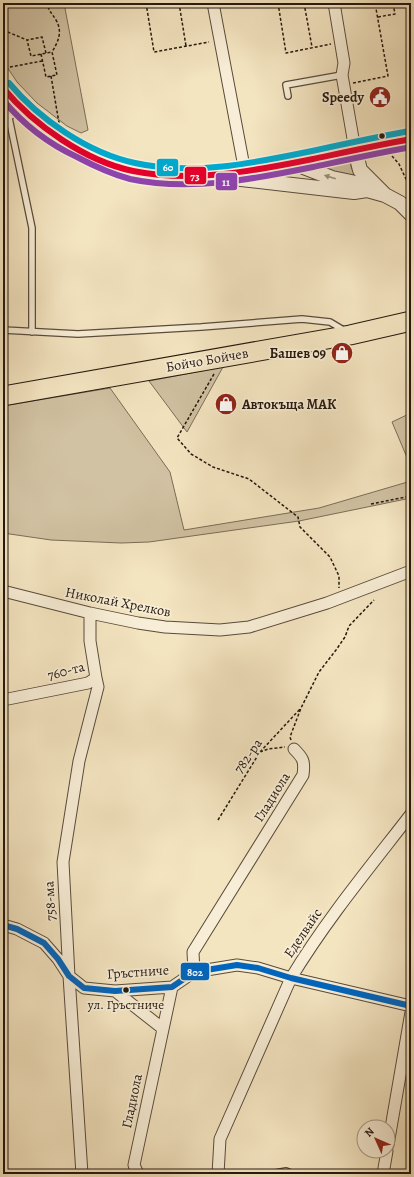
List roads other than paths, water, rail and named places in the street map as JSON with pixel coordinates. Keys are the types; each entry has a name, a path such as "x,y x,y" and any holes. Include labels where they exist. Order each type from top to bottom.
{"highway":[{"name":"Бойчо Бойчев","path":"3,396 350,335 408,319"}],"street":[{"path":"213,3 245,172"},
{"path":"334,3 344,63 342,80 360,170 385,195"},
{"path":"3,88 19,107 38,124 62,140 88,154 134,171 155,174 208,175 354,192 367,190"},
{"path":"208,175 245,172 411,139"},
{"path":"293,163 290,170 290,177 294,183 298,185"},
{"path":"293,163 332,178 356,183 367,190 385,195 400,203 411,214"},
{"name":"Николай Хрелков","path":"3,591 138,624 220,630 249,627 327,603 411,571"},
{"name":"760-та","path":"3,700 88,683 96,678 90,641 90,613"},
{"name":"758-ма","path":"82,1174 63,862 79,761 98,687 96,678"},
{"name":"Гладиола","path":"194,972 193,952 303,775 305,765 302,758 294,749"},
{"name":"Еделвайс","path":"218,1174 220,1139 291,978 306,953 332,917 411,814"},
{"name":"Гръстниче","path":"3,925 17,929 44,943 58,959 69,976 84,988 115,991 172,987 194,972 237,965 258,968 291,978 411,1006"},
{"name":"Гладиола","path":"138,1174 134,1165 162,1028 172,987"},
{"path":"115,991 162,1028"},
{"path":"392,1119 411,1012"},
{"path":"383,1174 386,1159"}],"lane":[{"path":"288,96 286,85 342,80"},
{"path":"10,118 19,107"},
{"path":"3,110 10,118 32,228 32,332"},
{"path":"3,117 10,118"},
{"path":"3,330 78,334 201,327 302,319 330,322 350,335"},
{"path":"270,1174 286,1171 293,1174"}],"place":[{"name":"Speedy","path":"380,97"},
{"name":"Башев 09","path":"342,353"},
{"name":"Автокъща МАК","path":"226,404"},
{"name":"ул. Гръстниче","path":"126,990"}]}
